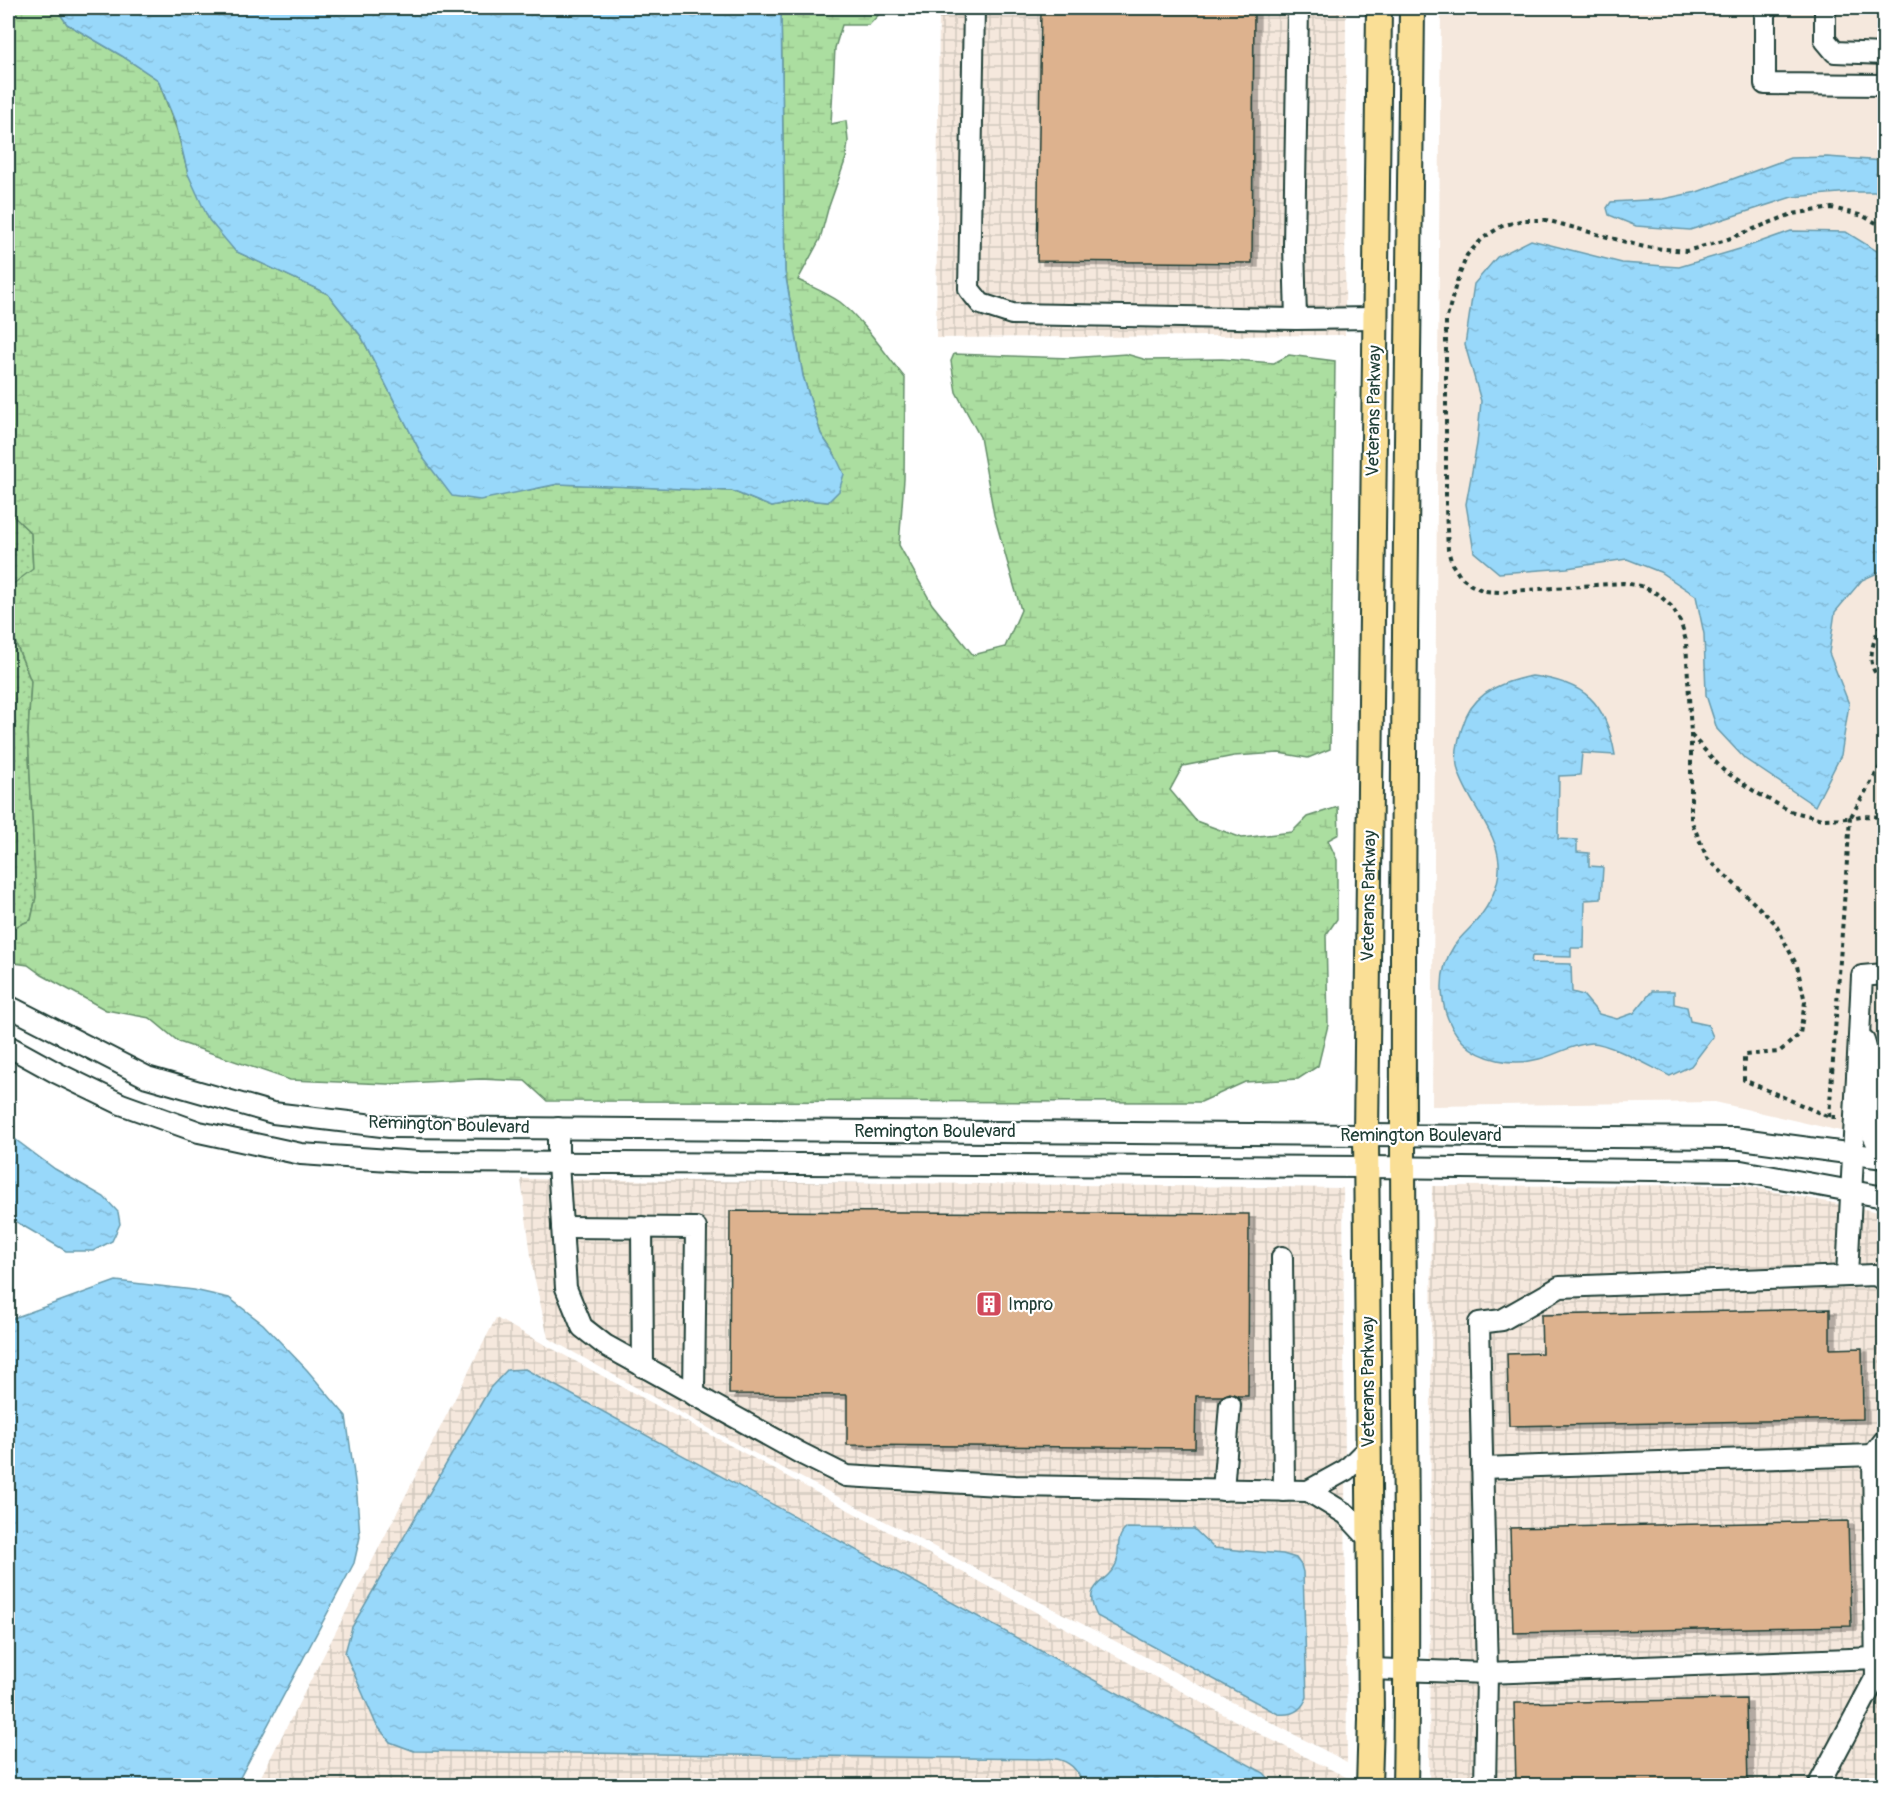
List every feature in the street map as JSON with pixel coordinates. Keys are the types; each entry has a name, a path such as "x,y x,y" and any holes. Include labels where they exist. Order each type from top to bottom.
{"main road":[{"name":"Veterans Parkway","path":"1369,1785 1366,1135 1379,8"},
{"name":"Veterans Parkway","path":"1405,1785 1407,1671 1402,1135 1403,784 1412,8"}],"street":[{"path":"974,8 969,289 981,304 1012,314 1296,319 1375,318"},
{"path":"1296,319 1294,245 1298,8"},
{"path":"1765,8 1765,84 1884,84"},
{"path":"1825,8 1825,40 1835,52 1884,54"},
{"path":"1847,1276 1862,976 1884,974"},
{"name":"Remington Boulevard","path":"8,1006 147,1077 273,1113 390,1127 1734,1138 1884,1158"},
{"path":"1860,1027 1875,1077 1873,1135 1884,1158"},
{"name":"Remington Boulevard","path":"8,1046 121,1104 200,1132 301,1154 419,1162 1741,1171 1884,1197"},
{"path":"558,1128 566,1288 582,1327 605,1345 846,1476 1016,1486 1308,1491 1346,1470 1368,1447"},
{"path":"562,1227 696,1228 694,1395"},
{"path":"642,1227 643,1366"},
{"path":"1282,1257 1284,1491"},
{"path":"1485,1785 1487,1674 1479,1323 1502,1320 1560,1287 1874,1275 1884,1279"},
{"path":"1223,1490 1230,1405"},
{"path":"1482,1468 1879,1448 1876,1677 1818,1785"},
{"path":"1308,1491 1346,1514 1369,1539"},
{"path":"1370,1669 1487,1674 1876,1658"}],"path":[{"path":"1855,1119 1829,1117 1744,1080 1744,1055 1779,1052 1800,1034 1805,1002 1797,966 1775,923 1707,858 1691,820 1691,734 1686,641 1681,623 1672,607 1658,594 1641,586 1623,583 1499,592 1484,591 1471,585 1460,576 1452,564 1446,509 1446,321 1467,255 1483,238 1502,226 1523,220 1546,220 1644,247 1686,251 1723,241 1792,214 1832,208 1863,216 1884,227"},
{"path":"1884,617 1879,627 1872,667 1884,686"},
{"path":"1691,734 1723,770 1790,812 1822,819 1884,817"},
{"path":"1829,1117 1850,818 1884,760"}],"shaded area":[{"path":"939,8 1346,8 1345,335 936,338"},
{"path":"1441,8 1884,8 1884,1141 1715,1102 1432,1106"},
{"path":"521,1179 1343,1188 1347,1762 735,1443 548,1338 533,1271"},
{"path":"1741,1185 1884,1213 1884,1785 1429,1786 1432,1186"},
{"path":"496,1318 1256,1732 1354,1781 1353,1786 256,1786"}],"green space":[{"path":"8,8 56,8 67,24 158,80 177,130 188,174 235,251 328,294 361,336 424,459 524,491 558,484 732,491 772,507 806,500 828,502 835,455 821,434 803,376 785,272 781,8 885,8 869,25 842,25 835,48 831,124 846,121 848,141 846,158 820,239 798,280 830,296 848,309 905,378 904,479 899,545 932,604 973,655 1005,647 1021,610 994,515 980,437 956,392 951,361 954,354 1070,358 1126,354 1147,360 1222,359 1274,363 1289,355 1335,361 1330,749 1308,758 1279,753 1234,756 1183,766 1170,790 1196,821 1242,838 1292,832 1307,817 1338,807 1339,834 1328,840 1337,860 1337,919 1326,935 1328,1025 1318,1066 1298,1079 1245,1082 1201,1102 547,1101 525,1081 480,1079 388,1084 290,1080 179,1042 150,1018 106,1010 28,965 8,962 8,930 31,920 36,897 28,734 31,681 13,636 13,584 33,569 31,533 8,511"},
{"path":"8,511 31,533 33,569 13,636 31,681 28,734 36,897 31,920 8,930"}],"water":[{"path":"56,8 781,8 785,272 803,376 821,434 844,474 839,491 828,502 806,500 772,507 732,491 558,484 480,500 452,496 424,459 361,336 328,294 235,251 209,220 188,174 176,124 158,80 67,24"},
{"path":"1827,157 1884,161 1884,192 1792,197 1690,230 1636,226 1609,215 1607,208 1611,202 1663,199 1697,192 1790,158"},
{"path":"1791,231 1846,232 1877,251 1884,259 1884,570 1862,580 1835,612 1829,653 1849,704 1841,755 1815,806 1745,759 1717,729 1706,695 1704,634 1696,596 1660,572 1627,559 1567,568 1499,573 1474,552 1466,504 1477,444 1481,401 1465,345 1474,284 1497,257 1531,240 1622,263 1679,267"},
{"path":"1532,676 1566,683 1590,698 1606,721 1615,755 1582,753 1580,775 1559,776 1558,839 1577,840 1577,852 1589,853 1589,866 1603,867 1601,899 1585,900 1584,948 1571,948 1571,957 1532,956 1531,963 1571,964 1572,992 1583,995 1599,1014 1617,1019 1634,1013 1652,991 1674,991 1674,1004 1687,1007 1690,1021 1708,1025 1713,1037 1691,1066 1670,1076 1619,1051 1591,1043 1577,1045 1529,1061 1509,1062 1489,1058 1479,1054 1463,1042 1449,1020 1442,995 1444,969 1456,944 1478,919 1489,902 1497,883 1499,867 1498,853 1493,838 1470,798 1458,770 1456,757 1460,736 1471,708 1485,693 1503,684"},
{"path":"8,1134 55,1169 104,1197 118,1212 120,1224 112,1241 93,1251 66,1251 8,1217"},
{"path":"116,1281 194,1290 229,1298 263,1324 307,1370 346,1416 360,1537 354,1563 236,1785 8,1785 8,1320"},
{"path":"525,1369 1264,1773 1274,1784 1273,1786 1084,1785 1070,1764 1051,1758 414,1751 390,1742 376,1724 345,1653 352,1627 490,1388 507,1370"},
{"path":"1127,1528 1194,1529 1214,1548 1283,1554 1296,1558 1303,1572 1307,1697 1300,1709 1288,1714 1278,1714 1097,1616 1093,1605 1093,1590 1116,1564 1120,1536"}],"building":[{"path":"1041,8 1254,8 1252,263 1037,261"},
{"name":"Impro","path":"730,1211 1249,1214 1248,1396 1230,1393 1223,1396 1196,1396 1195,1448 847,1445 847,1395 729,1394"},
{"path":"1830,1309 1830,1349 1862,1348 1863,1419 1509,1426 1507,1354 1542,1353 1541,1315"},
{"path":"1848,1521 1851,1626 1513,1633 1510,1528"},
{"path":"1746,1699 1748,1785 1516,1785 1514,1703"}],"place":[{"name":"Impro","path":"989,1304"}]}
